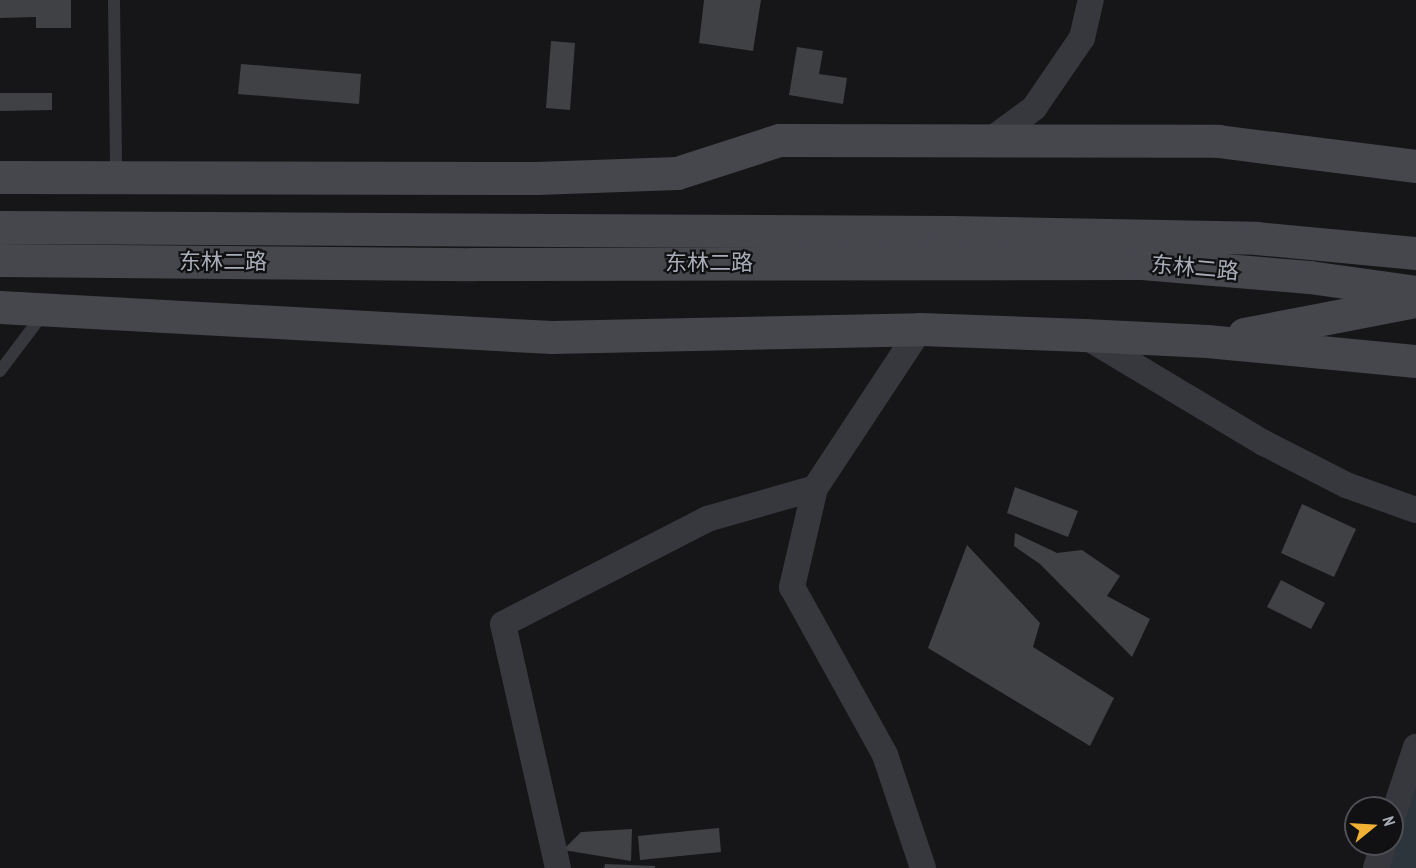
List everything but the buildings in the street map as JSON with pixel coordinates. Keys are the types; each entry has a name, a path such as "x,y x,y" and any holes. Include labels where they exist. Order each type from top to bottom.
{"street":[{"path":"992,139 1034,108 1082,38 1091,0"},
{"path":"0,177 537,178 677,173 779,140 1218,141 1416,166"},
{"name":"东林二路","path":"0,226 939,232 1244,237 1416,253"},
{"name":"东林二路","path":"0,260 1142,263 1310,277 1416,292"},
{"path":"1207,341 1416,301"},
{"path":"0,307 551,337 920,329 1084,335 1207,341 1416,361"},
{"path":"920,329 814,488 792,586 885,755 923,868"},
{"path":"1084,335 1264,443 1346,485 1416,510"},
{"path":"558,868 503,624 707,519 814,488"},
{"path":"1400,796 1416,747"}],"lane":[{"path":"114,0 116,177"},
{"path":"0,371 45,310"}],"shaded area":[{"path":"1416,788 1416,868 1388,868 1392,856 1404,856 1404,821"}]}
